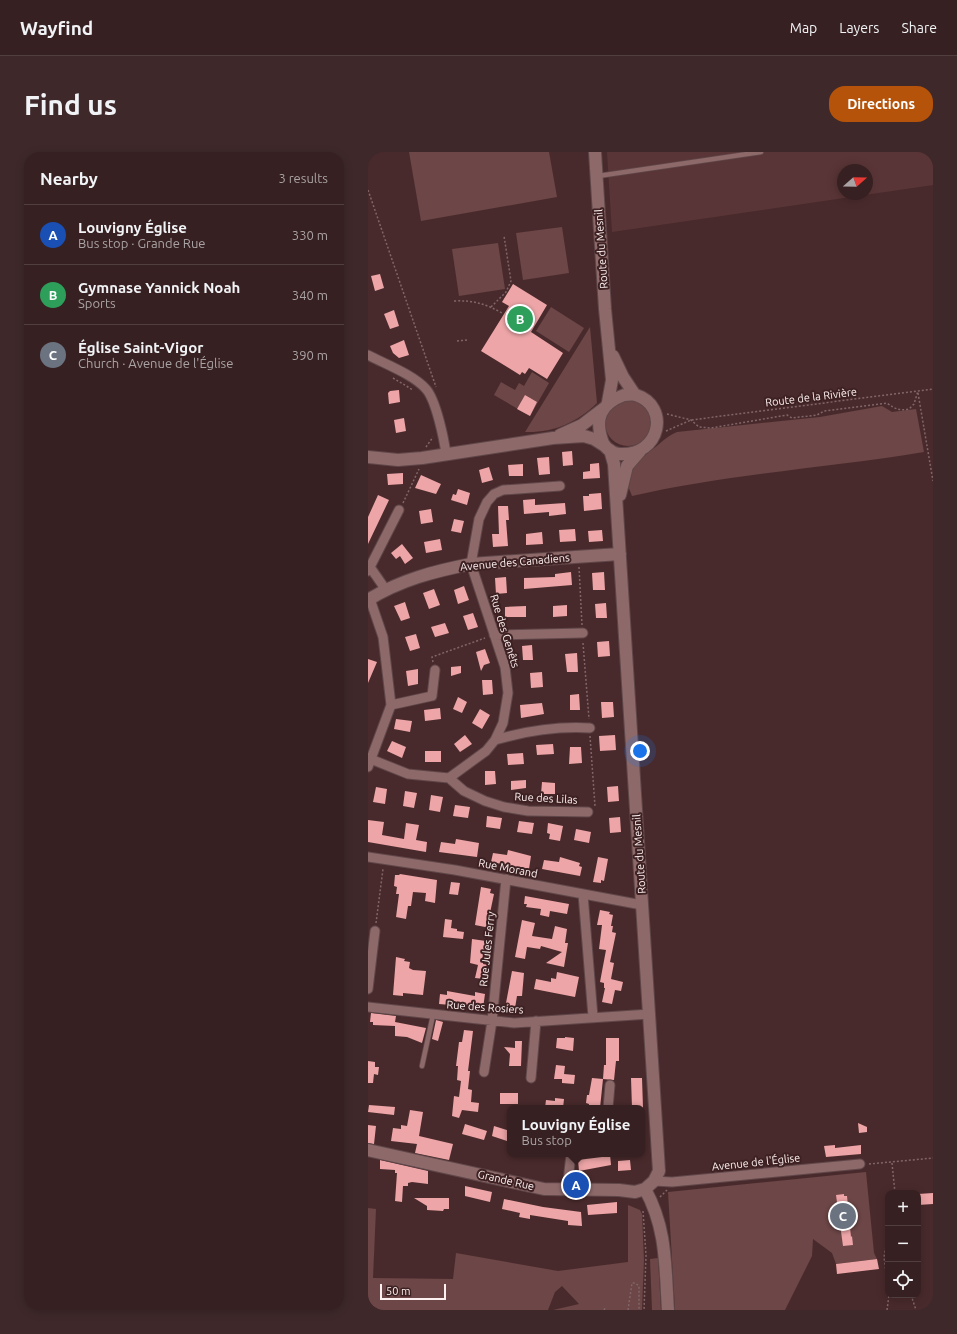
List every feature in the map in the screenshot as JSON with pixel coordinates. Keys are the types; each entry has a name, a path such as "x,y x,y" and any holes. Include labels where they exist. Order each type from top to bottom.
{"street":[{"name":"Route du Mesnil","path":"595,152 608,346 612,380 605,405"},
{"name":"Route du Mesnil","path":"608,346 623,377 636,395"},
{"path":"368,354 418,382 427,390 436,412 446,452"},
{"path":"368,457 398,460 446,452 470,446 478,449 553,438 584,436 594,439 616,454 627,454 640,451 648,446 656,435 656,420 653,410 647,402 636,395 624,395 605,405 582,425 553,438"},
{"path":"605,405 599,421 601,435 607,448"},
{"name":"Route du Mesnil","path":"607,448 614,464 659,1152 659,1171 649,1185"},
{"name":"Route du Mesnil","path":"617,514 622,484 627,466 640,451"},
{"path":"472,564 480,519 487,502 494,494 503,490 560,486"},
{"path":"386,590 369,569 399,510"},
{"name":"Avenue des Canadiens","path":"369,599 417,577 472,564 620,554"},
{"name":"Rue des Genêts","path":"449,778 486,751 495,740 503,722 508,693 505,668 472,564"},
{"path":"369,599 383,637 390,705 369,761 408,774 449,778"},
{"path":"494,635 583,633"},
{"path":"390,705 432,696 435,670"},
{"path":"495,740 519,733 546,728 590,728"},
{"name":"Rue des Lilas","path":"449,778 464,791 504,808 528,811 588,812"},
{"name":"Rue Morand","path":"368,857 506,879 642,905"},
{"name":"Rue Jules Ferry","path":"484,1072 492,1021 506,879"},
{"path":"583,894 593,1016"},
{"path":"368,989 375,931"},
{"path":"368,1003 368,1013"},
{"name":"Rue des Rosiers","path":"368,1007 514,1023 593,1016 650,1014"},
{"path":"531,1078 536,1021"},
{"path":"608,1105 610,1085"},
{"name":"Grande Rue","path":"368,1150 544,1189 619,1190 635,1192 649,1185"},
{"path":"567,1190 571,1157"},
{"name":"Avenue de l'Église","path":"649,1185 860,1164"},
{"path":"649,1185 652,1203 660,1223 664,1245 668,1310"}],"lane":[{"path":"596,176 761,152"},
{"path":"422,1066 433,1015"}],"path":[{"path":"368,190 434,380"},
{"path":"491,307 506,292 511,281 504,236"},
{"path":"454,301 467,300 491,307 502,313"},
{"path":"457,341 467,340"},
{"path":"389,376 416,392"},
{"name":"Route de la Rivière","path":"656,435 691,420 933,389"},
{"path":"691,420 699,427 711,428 787,415 792,418 817,414 824,410 887,403 894,408 902,410 910,409 914,404 918,391"},
{"path":"918,391 933,481"},
{"name":"Route de la Rivière","path":"662,412 691,420"},
{"path":"421,450 429,445 433,437 432,430"},
{"path":"399,510 422,463"},
{"path":"579,563 595,811 588,812"},
{"path":"435,670 432,657 494,635"},
{"path":"375,931 384,859"},
{"path":"860,1164 933,1158"},
{"path":"892,1162 895,1190"},
{"path":"644,1310 646,1255 643,1207 652,1203"},
{"path":"885,1252 885,1264"},
{"path":"628,1310 632,1283 635,1283 638,1286 639,1310"},
{"path":"887,1310 889,1298"},
{"path":"912,1298 916,1310"}],"shaded area":[{"path":"409,152 549,152 557,197 421,221"},
{"path":"607,152 933,152 933,185 873,194 873,164 837,164 837,199 612,232"},
{"path":"562,227 569,273 523,280 516,233"},
{"path":"498,243 505,289 459,296 452,249"},
{"path":"551,307 584,328 569,352 536,331"},
{"path":"590,327 597,403 581,416 564,425 545,431 525,432"},
{"path":"532,372 549,383 530,416 494,395 501,382 515,390 519,383 524,386"},
{"path":"623,400 633,400 641,404 647,410 651,418 651,428 647,436 641,442 633,446 623,446 615,442 609,436 605,428 605,418 609,410 615,404"},
{"path":"882,406 892,412 916,409 924,452 704,482 632,496 628,485 627,476 634,464 677,432 820,417"},
{"path":"866,1172 874,1253 877,1259 836,1264 832,1253 813,1239 812,1256 785,1310 675,1310 668,1192"},
{"path":"628,1205 640,1210 642,1214 644,1260 642,1310 553,1310 579,1304 562,1286 555,1292 548,1310 368,1310 368,1208 376,1209 373,1278 453,1279 456,1253 558,1271 628,1262"},
{"path":"658,1258 661,1310 652,1310 650,1259"}],"building":[{"path":"380,274 384,288 375,291 371,276"},
{"path":"513,284 547,305 531,332 563,353 547,379 529,368 525,374 522,372 520,375 481,351 509,306 502,302"},
{"path":"394,310 399,326 390,329 384,314"},
{"path":"404,340 409,355 399,358 393,353 390,346"},
{"path":"399,390 400,402 389,404 388,393 390,391"},
{"path":"525,395 537,402 530,416 517,409"},
{"path":"404,418 406,431 396,433 394,420"},
{"path":"572,451 573,465 563,466 562,452"},
{"path":"549,457 550,474 539,475 537,458"},
{"path":"599,463 600,478 583,479 583,472 590,471 590,464"},
{"path":"523,464 523,476 509,476 508,465"},
{"path":"489,467 493,480 482,483 479,470"},
{"path":"403,473 403,484 388,485 387,474"},
{"path":"421,475 441,484 436,494 415,488"},
{"path":"458,489 470,493 467,505 451,500 453,494 456,495"},
{"path":"601,493 602,509 584,511 583,496"},
{"path":"378,495 389,500 368,544 368,517"},
{"path":"535,499 535,505 565,503 566,514 549,516 549,512 524,514 523,500"},
{"path":"498,506 508,506 509,520 506,520 508,546 493,547 492,534 499,534"},
{"path":"431,509 433,522 421,524 419,511"},
{"path":"454,519 464,521 461,533 451,531"},
{"path":"575,529 576,541 560,542 559,530"},
{"path":"602,530 603,541 589,542 588,531"},
{"path":"542,532 543,544 526,545 526,534"},
{"path":"440,539 442,550 426,553 424,542"},
{"path":"402,544 413,558 405,564 400,556 396,559 391,553"},
{"path":"571,572 572,585 524,589 524,578 555,577 555,574"},
{"path":"604,572 605,590 593,590 592,573"},
{"path":"506,577 507,593 496,594 495,578"},
{"path":"464,586 469,600 458,604 454,590"},
{"path":"434,589 440,605 429,609 423,593"},
{"path":"405,602 410,618 401,621 394,606"},
{"path":"606,603 607,618 596,618 595,604"},
{"path":"567,605 567,616 553,617 553,606"},
{"path":"526,606 526,617 505,617 505,607"},
{"path":"473,613 478,627 468,630 463,616"},
{"path":"445,623 449,633 435,637 431,627"},
{"path":"416,634 420,648 410,651 405,637"},
{"path":"609,641 610,656 598,657 597,642"},
{"path":"532,645 533,660 523,660 522,646"},
{"path":"485,649 490,663 484,665 481,671 476,652"},
{"path":"577,653 578,672 567,672 565,654"},
{"path":"368,659 377,662 368,683"},
{"path":"461,666 461,673 451,676 451,667"},
{"path":"418,669 418,684 408,686 406,671"},
{"path":"542,672 543,687 531,688 530,673"},
{"path":"482,680 492,680 493,694 483,695"},
{"path":"579,694 580,710 570,710 570,695"},
{"path":"458,697 467,702 462,713 453,709"},
{"path":"601,702 613,702 614,717 602,718"},
{"path":"542,703 544,714 521,718 520,705"},
{"path":"440,708 441,719 425,721 424,710"},
{"path":"480,709 490,715 482,729 472,723"},
{"path":"396,719 412,721 410,732 394,729"},
{"path":"465,735 472,744 460,752 454,744"},
{"path":"615,735 616,750 600,751 599,736"},
{"path":"392,741 406,747 402,758 387,751"},
{"path":"553,744 554,754 537,755 536,745"},
{"path":"570,747 581,747 582,763 569,764"},
{"path":"425,751 441,751 441,762 425,762"},
{"path":"523,753 524,764 508,765 507,754"},
{"path":"485,771 495,771 496,784 485,785"},
{"path":"526,780 526,788 511,790 511,781"},
{"path":"542,782 555,783 555,794 541,794"},
{"path":"618,786 619,801 608,802 607,787"},
{"path":"376,787 387,789 385,804 373,802"},
{"path":"405,791 417,793 414,808 403,806"},
{"path":"431,795 443,797 440,812 429,810"},
{"path":"455,805 470,807 468,818 453,816"},
{"path":"487,816 502,818 500,829 486,827"},
{"path":"620,817 621,832 610,833 609,818"},
{"path":"368,820 384,822 382,835 404,839 406,823 419,825 416,840 427,842 426,852 368,842"},
{"path":"519,821 534,823 532,834 517,832"},
{"path":"548,823 563,826 560,841 549,839 550,834 547,833"},
{"path":"576,829 591,832 589,843 574,840"},
{"path":"456,839 479,843 477,857 439,852 441,842 455,844"},
{"path":"508,850 531,856 529,869 491,862 493,853 507,855"},
{"path":"560,857 580,863 579,866 582,867 580,876 542,869 544,860 559,862"},
{"path":"598,857 608,859 604,881 601,880 601,883 593,882"},
{"path":"400,874 437,880 435,903 425,901 426,893 413,892 411,906 408,906 406,919 396,917 399,894 396,894 397,887 394,886 395,875"},
{"path":"451,882 460,883 458,895 449,894"},
{"path":"481,887 491,889 490,893 494,894 490,913 493,913 490,928 475,925"},
{"path":"525,896 569,904 567,914 550,911 549,917 540,915 541,909 526,907 527,904 524,904"},
{"path":"600,910 610,912 609,914 613,915 611,926 613,926 612,932 616,933 610,962 614,963 611,979 623,982 621,991 615,990 612,1004 602,1002 605,988 604,983 600,982 606,950 599,949 602,925 597,925"},
{"path":"445,919 452,920 451,928 464,932 463,939 443,937"},
{"path":"522,920 535,923 532,936 552,939 555,926 567,929 565,943 568,943 564,967 546,963 562,952 541,946 540,949 527,947 525,959 515,957"},
{"path":"472,939 486,941 483,964 488,965 485,979 475,978 478,965 470,963"},
{"path":"396,957 410,962 409,968 413,970 426,971 423,995 403,993 403,996 393,995"},
{"path":"512,971 524,973 522,996 517,996 515,1008 507,1007 508,1004 506,1003"},
{"path":"557,972 579,977 575,997 534,989 536,979 551,982 551,978 556,979"},
{"path":"447,991 475,996 475,992 485,994 483,1008 451,1003 451,1005 439,1004 440,994 447,995"},
{"path":"371,1013 396,1016 395,1022 426,1028 422,1043 407,1037 395,1036 395,1026 373,1025 373,1022 370,1022"},
{"path":"436,1020 443,1022 438,1041 432,1039"},
{"path":"464,1030 473,1031 468,1071 470,1071 468,1089 472,1090 471,1102 479,1103 478,1112 462,1110 459,1118 452,1116 454,1096 459,1097 461,1081 457,1080 458,1066 456,1066 459,1042 462,1042"},
{"path":"557,1038 574,1038 573,1051 556,1048"},
{"path":"606,1038 619,1038 619,1061 616,1061 614,1080 603,1079 604,1065 606,1065"},
{"path":"515,1041 522,1041 521,1066 509,1066 510,1054 504,1047 515,1048"},
{"path":"368,1061 375,1062 375,1067 379,1067 378,1075 374,1074 373,1083 368,1083"},
{"path":"556,1065 565,1066 564,1074 575,1075 574,1084 562,1083 562,1079 554,1079"},
{"path":"592,1078 603,1079 600,1105 589,1105 586,1103"},
{"path":"631,1078 642,1078 643,1105 632,1105"},
{"path":"500,1093 518,1093 518,1104 500,1104"},
{"path":"555,1098 564,1099 563,1105 545,1105 546,1100 555,1101"},
{"path":"369,1105 395,1107 394,1115 368,1112"},
{"path":"410,1110 423,1112 419,1136 453,1144 449,1160 415,1153 417,1144 391,1141 393,1128 401,1129 401,1125 407,1126"},
{"path":"858,1123 867,1127 867,1132 859,1133"},
{"path":"465,1124 487,1131 484,1140 462,1134"},
{"path":"368,1125 376,1126 374,1144 368,1143"},
{"path":"494,1126 507,1130 507,1141 492,1136"},
{"path":"835,1145 835,1148 861,1145 861,1154 826,1157 824,1146"},
{"path":"610,1157 611,1165 579,1171 578,1160"},
{"path":"380,1160 428,1171 428,1184 408,1183 408,1186 403,1186 402,1202 395,1201 397,1173 395,1173 395,1170 380,1169"},
{"path":"630,1160 631,1170 618,1171 618,1161"},
{"path":"465,1186 492,1192 490,1202 465,1196"},
{"path":"933,1193 933,1204 921,1205 921,1194"},
{"path":"844,1194 844,1196 847,1196 853,1245 843,1246 836,1195"},
{"path":"414,1198 449,1198 449,1209 444,1209 443,1211 427,1210 427,1206"},
{"path":"504,1199 543,1207 581,1212 582,1226 568,1225 568,1221 530,1215 530,1219 519,1217 520,1213 502,1209"},
{"path":"617,1202 617,1213 588,1215 587,1205"},
{"path":"877,1259 879,1269 837,1274 836,1264"}],"place":[{"name":"Gymnase Yannick Noah","path":"520,319"},
{"name":"Louvigny Église","path":"576,1185"},
{"name":"Église Saint-Vigor","path":"843,1216"}]}
